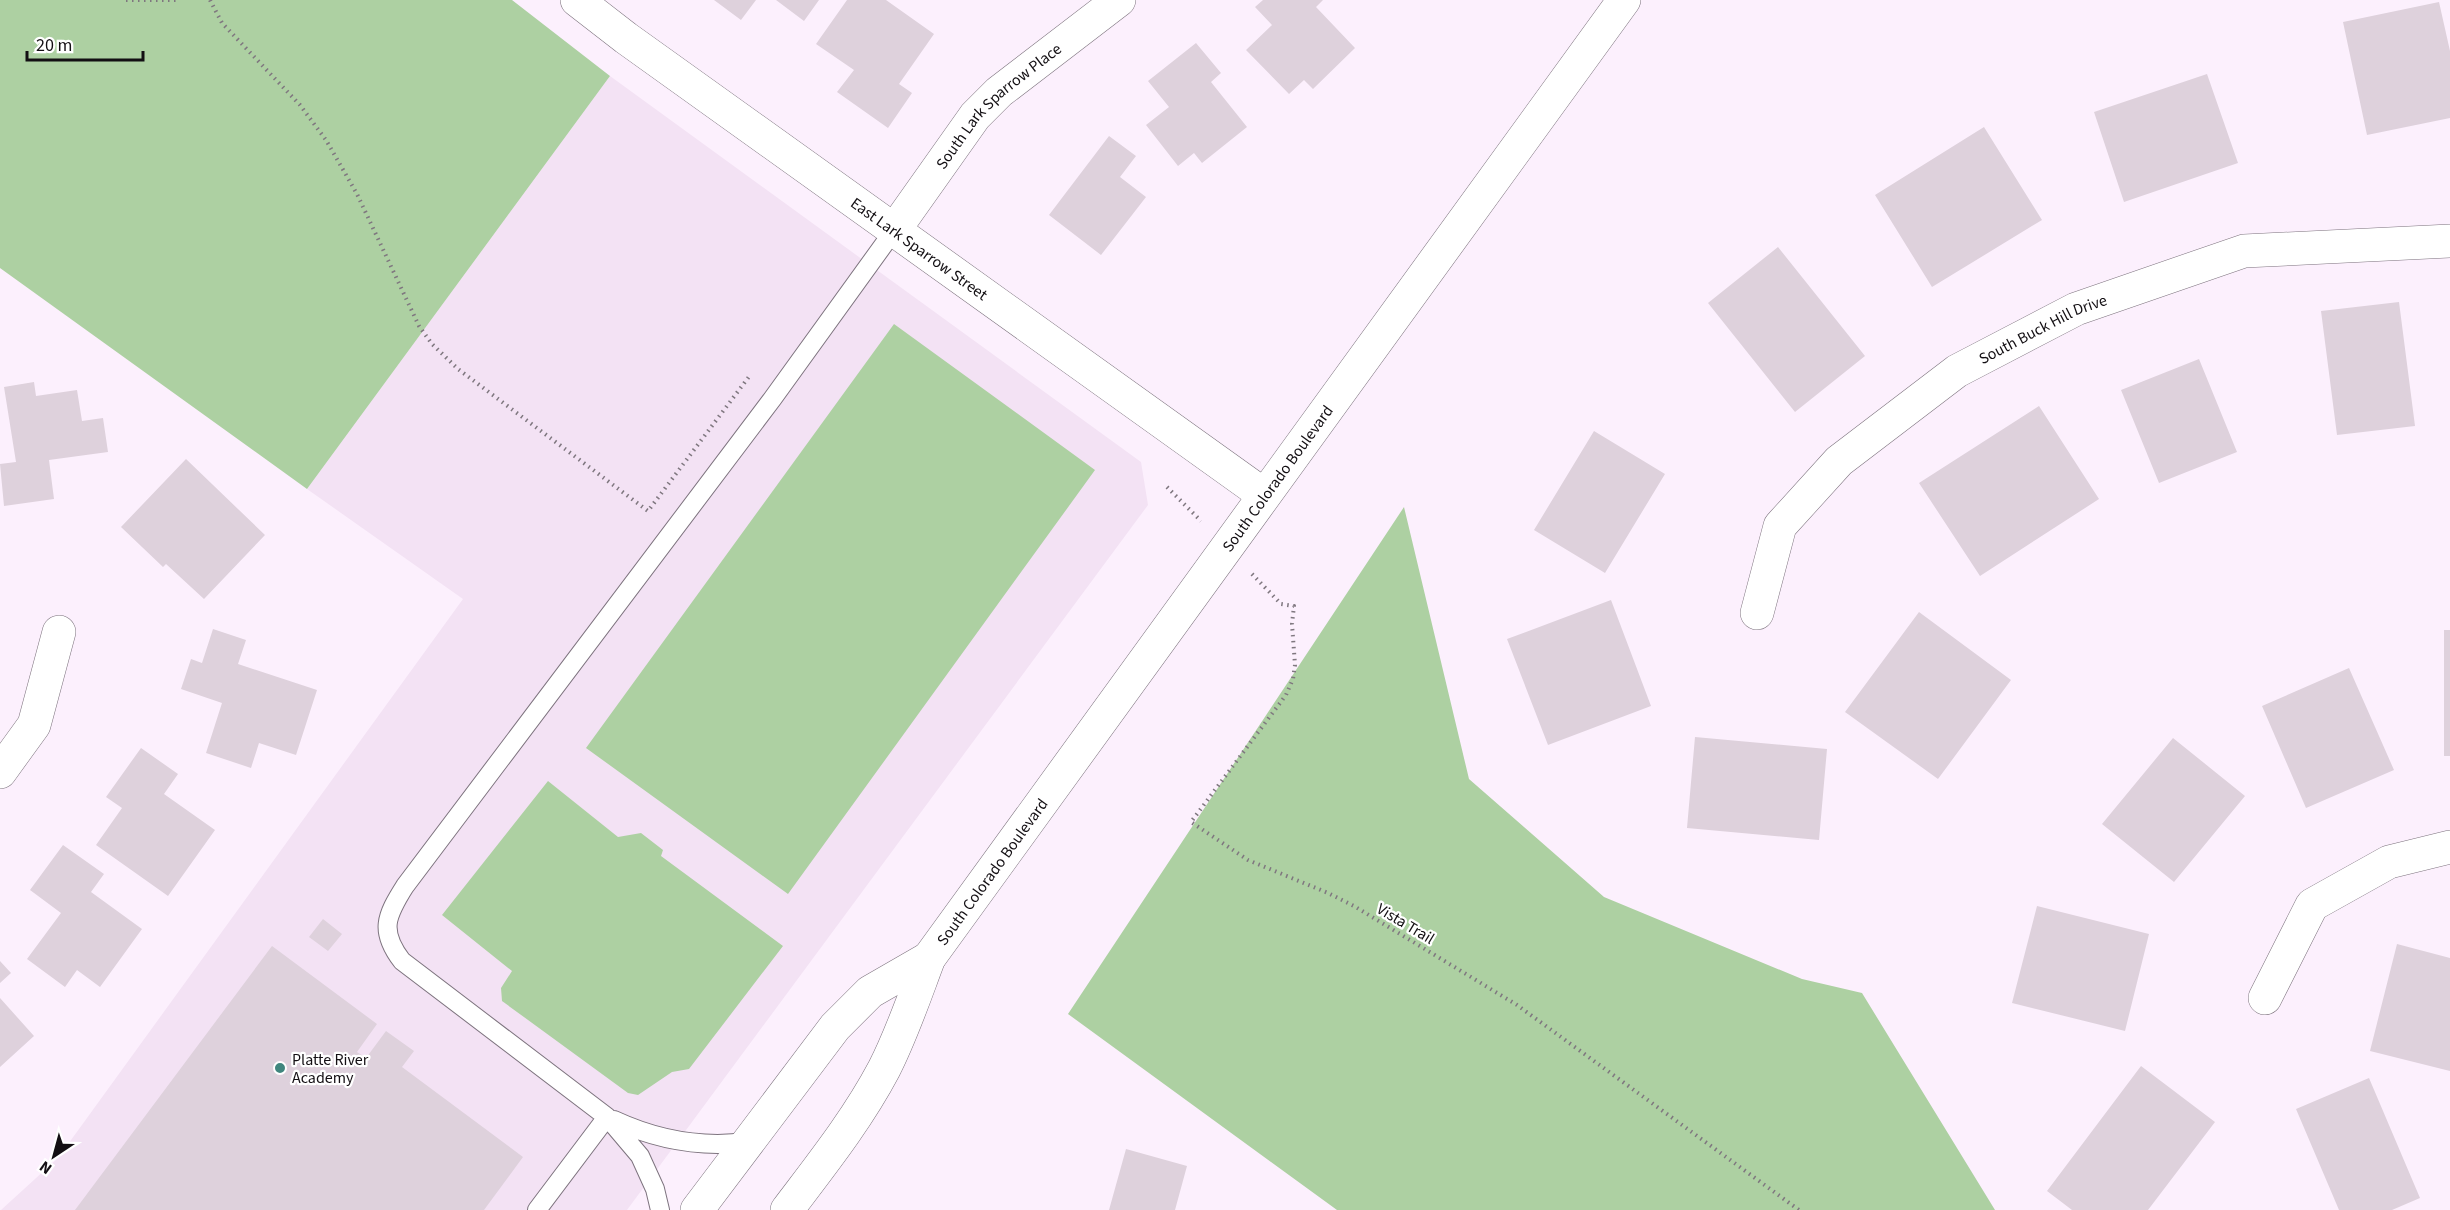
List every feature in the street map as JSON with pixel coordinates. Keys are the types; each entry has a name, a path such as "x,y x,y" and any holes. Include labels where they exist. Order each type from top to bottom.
{"street":[{"name":"East Lark Sparrow Street","path":"577,0 626,38 1264,495"},
{"name":"South Lark Sparrow Place","path":"895,229 953,144 983,108 999,92 1119,0"},
{"name":"South Colorado Boulevard","path":"787,1210 858,1113 883,1071 929,958 1624,0"},
{"name":"South Buck Hill Drive","path":"1757,613 1780,526 1839,461 1957,371 2076,309 2244,251 2450,241"},
{"path":"0,772 34,725 59,632"},
{"path":"2265,998 2312,905 2389,862 2450,847"},
{"name":"South Colorado Boulevard","path":"697,1210 815,1051 852,1008 884,983 929,958"}],"lane":[{"path":"660,1210 655,1189 640,1156 607,1117 402,961 388,941 386,930 388,917 405,886 773,398 895,229"},
{"path":"607,1117 634,1129 687,1143 723,1145 747,1142"},
{"path":"537,1210 607,1117"}],"path":[{"path":"126,0 180,0"},
{"path":"210,0 222,23 300,105 326,140 357,194 419,326 432,344 458,369 648,511 753,370"},
{"name":"Vista Trail","path":"1294,606 1292,624 1295,664 1293,679 1286,695 1191,822 1248,860 1354,906 1517,1005 1799,1210"}],"shaded area":[{"path":"610,76 1141,462 1148,505 627,1210 1,1210 58,1158 463,599 307,489"}],"green space":[{"path":"0,0 512,0 610,76 307,489 0,268"},
{"path":"894,324 1095,470 788,894 586,748"},
{"path":"1404,507 1469,779 1604,897 1802,979 1862,993 1995,1210 1337,1210 1068,1014"},
{"path":"548,781 618,837 641,833 663,850 661,856 783,946 689,1069 672,1072 638,1095 628,1093 502,1001 501,988 512,971 442,915"}],"building":[{"path":"714,0 756,0 741,20"},
{"path":"776,0 819,0 804,21"},
{"path":"847,0 886,0 934,34 899,84 912,93 888,128 837,92 854,70 816,44"},
{"path":"1263,0 1323,0 1316,7 1355,48 1313,89 1304,80 1289,94 1246,50 1272,25 1255,7"},
{"path":"2439,2 2450,51 2450,118 2367,135 2343,22"},
{"path":"1196,43 1221,73 1211,82 1247,127 1202,163 1194,153 1178,166 1146,125 1169,107 1148,81"},
{"path":"2207,74 2238,163 2124,202 2094,112"},
{"path":"1984,127 2042,220 1932,287 1875,195"},
{"path":"1109,136 1136,156 1120,177 1146,197 1101,255 1049,215"},
{"path":"1778,247 1865,356 1795,412 1708,303"},
{"path":"2399,302 2415,426 2337,435 2321,311"},
{"path":"2199,359 2237,452 2159,483 2121,390"},
{"path":"34,382 36,396 77,390 82,421 103,418 108,452 49,460 54,499 4,506 0,464 16,462 4,387"},
{"path":"2039,406 2099,499 1980,576 1919,483"},
{"path":"1594,431 1665,474 1605,573 1534,530"},
{"path":"186,459 265,535 204,599 166,564 163,567 121,527"},
{"path":"1611,600 1651,706 1548,745 1507,639"},
{"path":"1919,612 2011,680 1938,779 1845,712"},
{"path":"213,629 246,640 238,664 317,690 296,755 259,743 251,768 206,753 222,703 181,689 191,659 202,663"},
{"path":"2444,630 2450,630 2450,756 2444,756"},
{"path":"2349,668 2394,770 2306,808 2262,706"},
{"path":"1695,737 1827,749 1819,840 1687,828"},
{"path":"2173,738 2245,796 2174,882 2102,824"},
{"path":"141,748 178,774 164,794 215,830 168,896 96,845 122,808 106,797"},
{"path":"63,845 104,874 91,892 142,929 100,987 77,970 65,987 27,959 61,913 30,890"},
{"path":"2037,906 2149,934 2125,1031 2012,1003"},
{"path":"323,919 342,934 328,951 309,937"},
{"path":"2397,944 2450,958 2450,1071 2370,1051"},
{"name":"Platte River Academy","path":"272,946 377,1024 357,1052 366,1058 386,1031 414,1051 402,1067 523,1157 484,1210 75,1210"},
{"path":"0,961 11,973 0,983"},
{"path":"0,998 34,1036 0,1067"},
{"path":"2141,1066 2215,1122 2148,1210 2072,1210 2047,1191"},
{"path":"2369,1078 2420,1198 2392,1210 2339,1210 2296,1109"},
{"path":"1126,1149 1187,1166 1175,1210 1109,1210"}],"place":[{"name":"Platte River Academy","path":"280,1068"}]}
